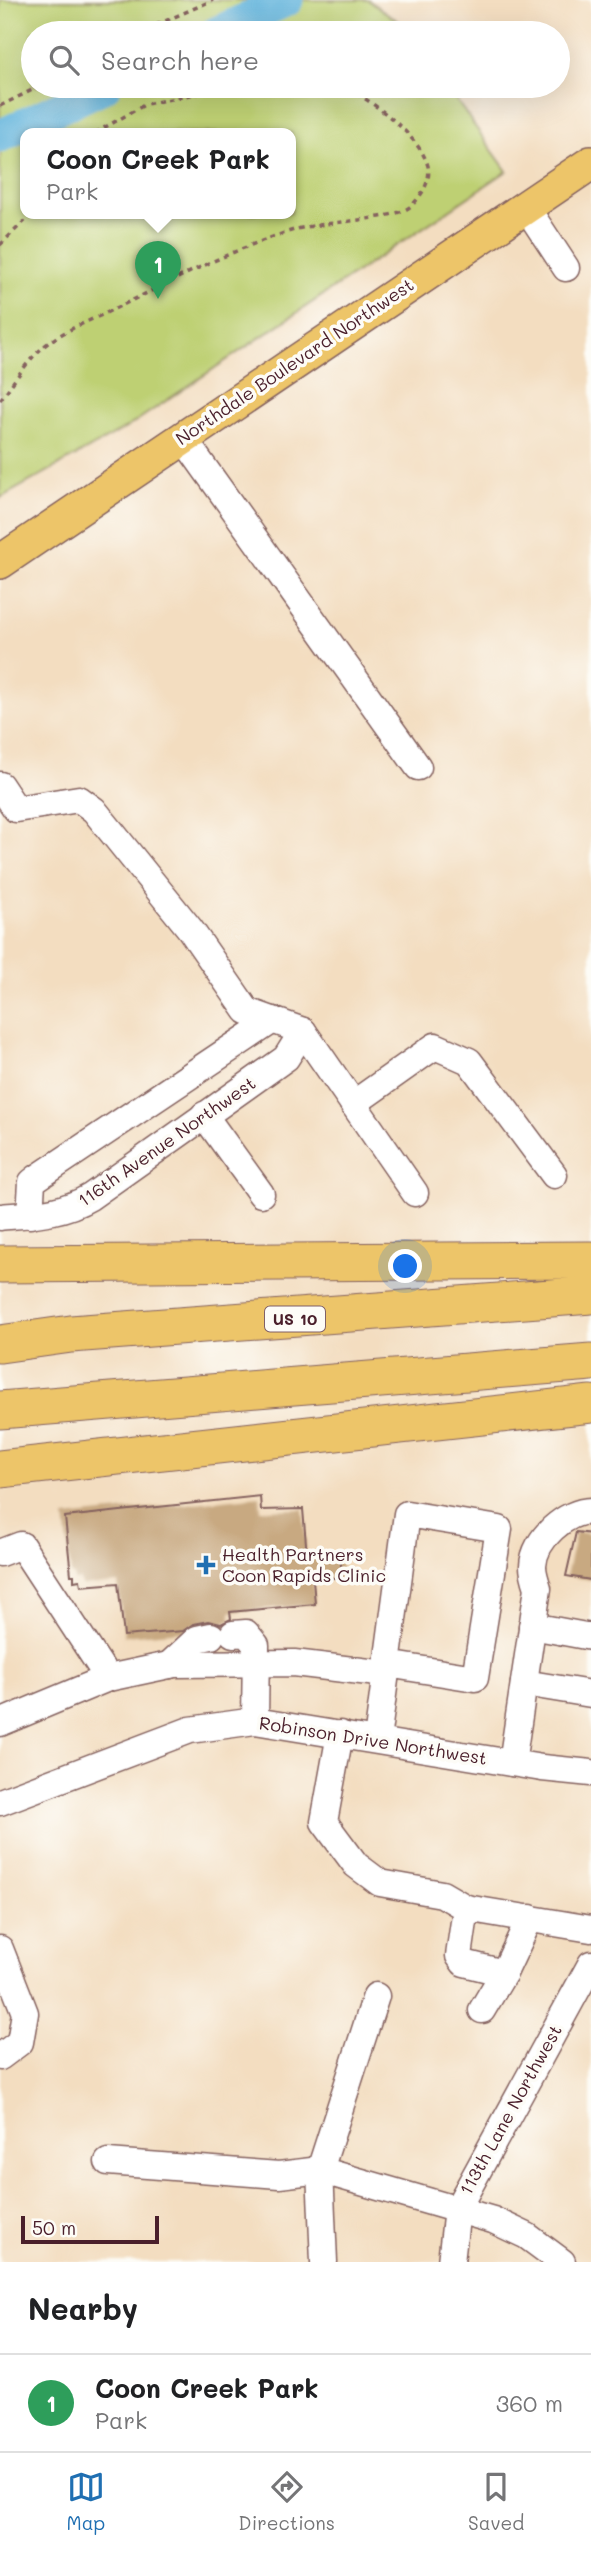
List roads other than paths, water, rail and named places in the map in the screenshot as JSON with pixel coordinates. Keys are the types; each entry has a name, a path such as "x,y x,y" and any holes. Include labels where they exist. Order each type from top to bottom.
{"highway":[{"path":"0,1264 591,1260"},
{"name":"US 10","path":"0,1344 71,1334 591,1295"},
{"path":"0,1410 591,1362"},
{"path":"0,1469 591,1404"}],"main road":[{"name":"Northdale Boulevard Northwest","path":"0,562 591,163"}],"street":[{"path":"526,207 566,268"},
{"path":"183,438 418,767"},
{"path":"0,785 16,809 79,799 94,810 190,929 247,1011 303,1031 415,1193"},
{"path":"14,1216 32,1182 37,1178 273,1020"},
{"name":"116th Avenue Northwest","path":"14,1216 71,1208 90,1197 286,1058 303,1031"},
{"path":"353,1104 435,1046 469,1061 554,1175"},
{"path":"225,1053 246,1086"},
{"path":"204,1115 261,1194"},
{"path":"512,1763 538,1588 533,1565 541,1542 560,1522 582,1511 591,1511"},
{"path":"0,1723 107,1678 169,1665 294,1663 386,1669 475,1678 499,1529 407,1514 386,1669 377,1740"},
{"path":"0,1553 21,1545 107,1678"},
{"path":"532,1626 591,1637"},
{"path":"169,1665 197,1639 246,1633 252,1637 256,1664 255,1721"},
{"path":"524,1683 591,1694"},
{"name":"Robinson Drive Northwest","path":"0,1802 190,1730 255,1721 512,1763 590,1767"},
{"path":"340,1734 324,1822 356,1865 380,1882 442,1894 466,1908 591,1929"},
{"path":"466,1908 459,1956 464,1963 504,1973"},
{"path":"482,2010 504,1973 530,1919"},
{"path":"0,1948 25,2013 20,2042 0,2057"},
{"name":"113th Lane Northwest","path":"450,2262 457,2209 591,1964"},
{"path":"324,2262 320,2170 376,1996"},
{"path":"108,2162 279,2175 320,2170 493,2220 527,2236 562,2262"}],"waterway":[{"path":"242,21 287,0"},
{"path":"0,136 80,98"}],"place":[{"name":"Coon Creek Park","path":"158,299"},
{"name":"Health Partners Coon Rapids Clinic","path":"206,1565"}]}
